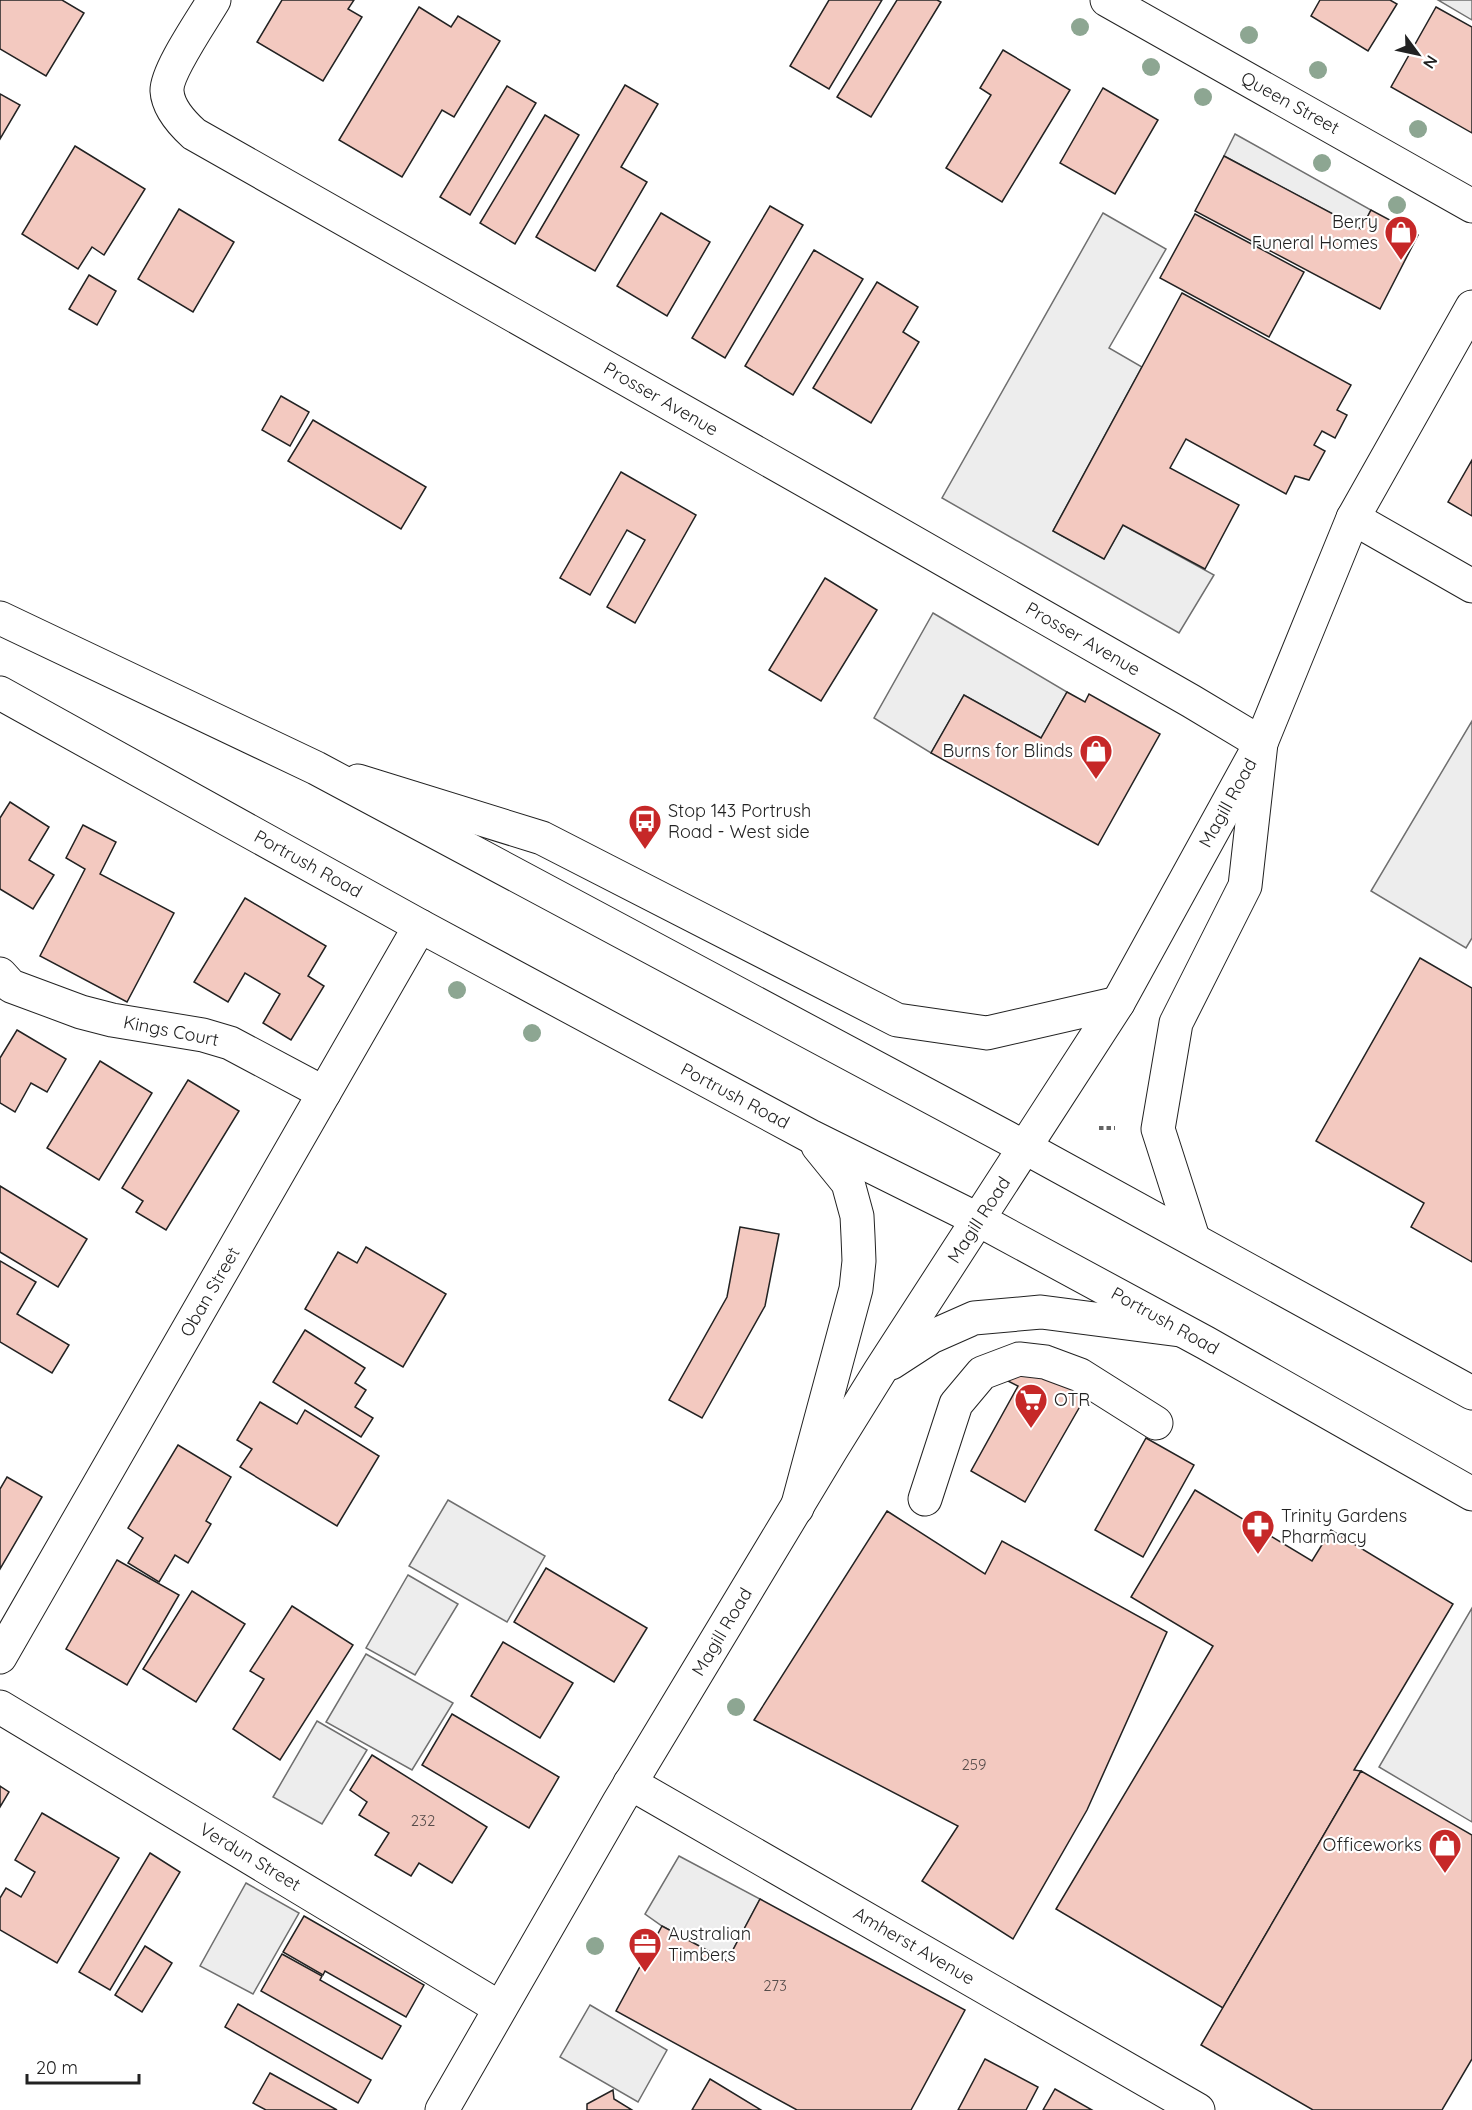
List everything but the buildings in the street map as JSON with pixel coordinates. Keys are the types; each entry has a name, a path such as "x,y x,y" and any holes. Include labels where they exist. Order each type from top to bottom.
{"main road":[{"name":"Prosser Avenue","path":"214,0 170,77 167,92 182,123 194,134 1261,743"},
{"name":"Queen Street","path":"1107,0 1472,206"},
{"name":"Magill Road","path":"442,2110 630,1783 880,1371 1119,1003 1261,743 1353,518 1472,307"},
{"path":"1353,518 1472,586"},
{"path":"0,618 316,768 1193,1238 1472,1393"},
{"name":"Portrush Road","path":"0,693 420,926 810,1136 979,1220 1184,1331 1472,1494"},
{"path":"1193,1238 1158,1128 1176,1023 1245,886 1261,743"},
{"path":"316,768 542,838 897,1020 987,1033 1119,1003"},
{"name":"Oban Street","path":"0,1657 420,926"},
{"name":"Kings Court","path":"4,988 112,1020 203,1035 230,1043 324,1094"},
{"path":"797,1508 856,1289 859,1261 856,1216 849,1183 810,1136"},
{"path":"880,1371 931,1337 974,1318 1041,1312 1184,1331"},
{"path":"925,1499 956,1404 982,1373 1019,1359 1045,1362 1080,1375 1156,1423"},
{"name":"Verdun Street","path":"0,1707 500,2008"},
{"name":"Amherst Avenue","path":"630,1783 1198,2110"}],"path":[{"path":"1100,1128 1116,1128"}],"shaded area":[{"path":"1438,0 1472,0 1472,20"},
{"path":"1235,134 1371,210 1361,229 1224,156"},
{"path":"1103,213 1166,249 1109,348 1142,367 1053,531 1104,559 1123,525 1214,575 1179,633 942,498"},
{"path":"933,613 1067,692 1041,738 964,695 931,753 874,718"},
{"path":"1472,721 1472,938 1466,948 1371,891"},
{"path":"448,1500 545,1556 507,1622 409,1566"},
{"path":"408,1575 458,1604 415,1675 366,1648"},
{"path":"1472,1608 1472,1822 1379,1767"},
{"path":"366,1654 453,1703 412,1770 326,1722"},
{"path":"317,1721 367,1750 322,1824 273,1797"},
{"path":"679,1856 760,1899 727,1961 662,1926 645,1914"},
{"path":"246,1883 299,1913 253,1994 200,1966"},
{"path":"590,2005 667,2050 638,2102 560,2057"}],"place":[{"name":"Berry Funeral Homes","path":"1401,261"},
{"name":"Burns for Blinds","path":"1096,780"},
{"name":"Stop 143 Portrush Road - West side","path":"645,850"},
{"name":"OTR","path":"1031,1429"},
{"name":"Trinity Gardens Pharmacy","path":"1258,1555"},
{"name":"Officeworks","path":"1445,1874"},
{"name":"Australian Timbers","path":"645,1973"}]}
